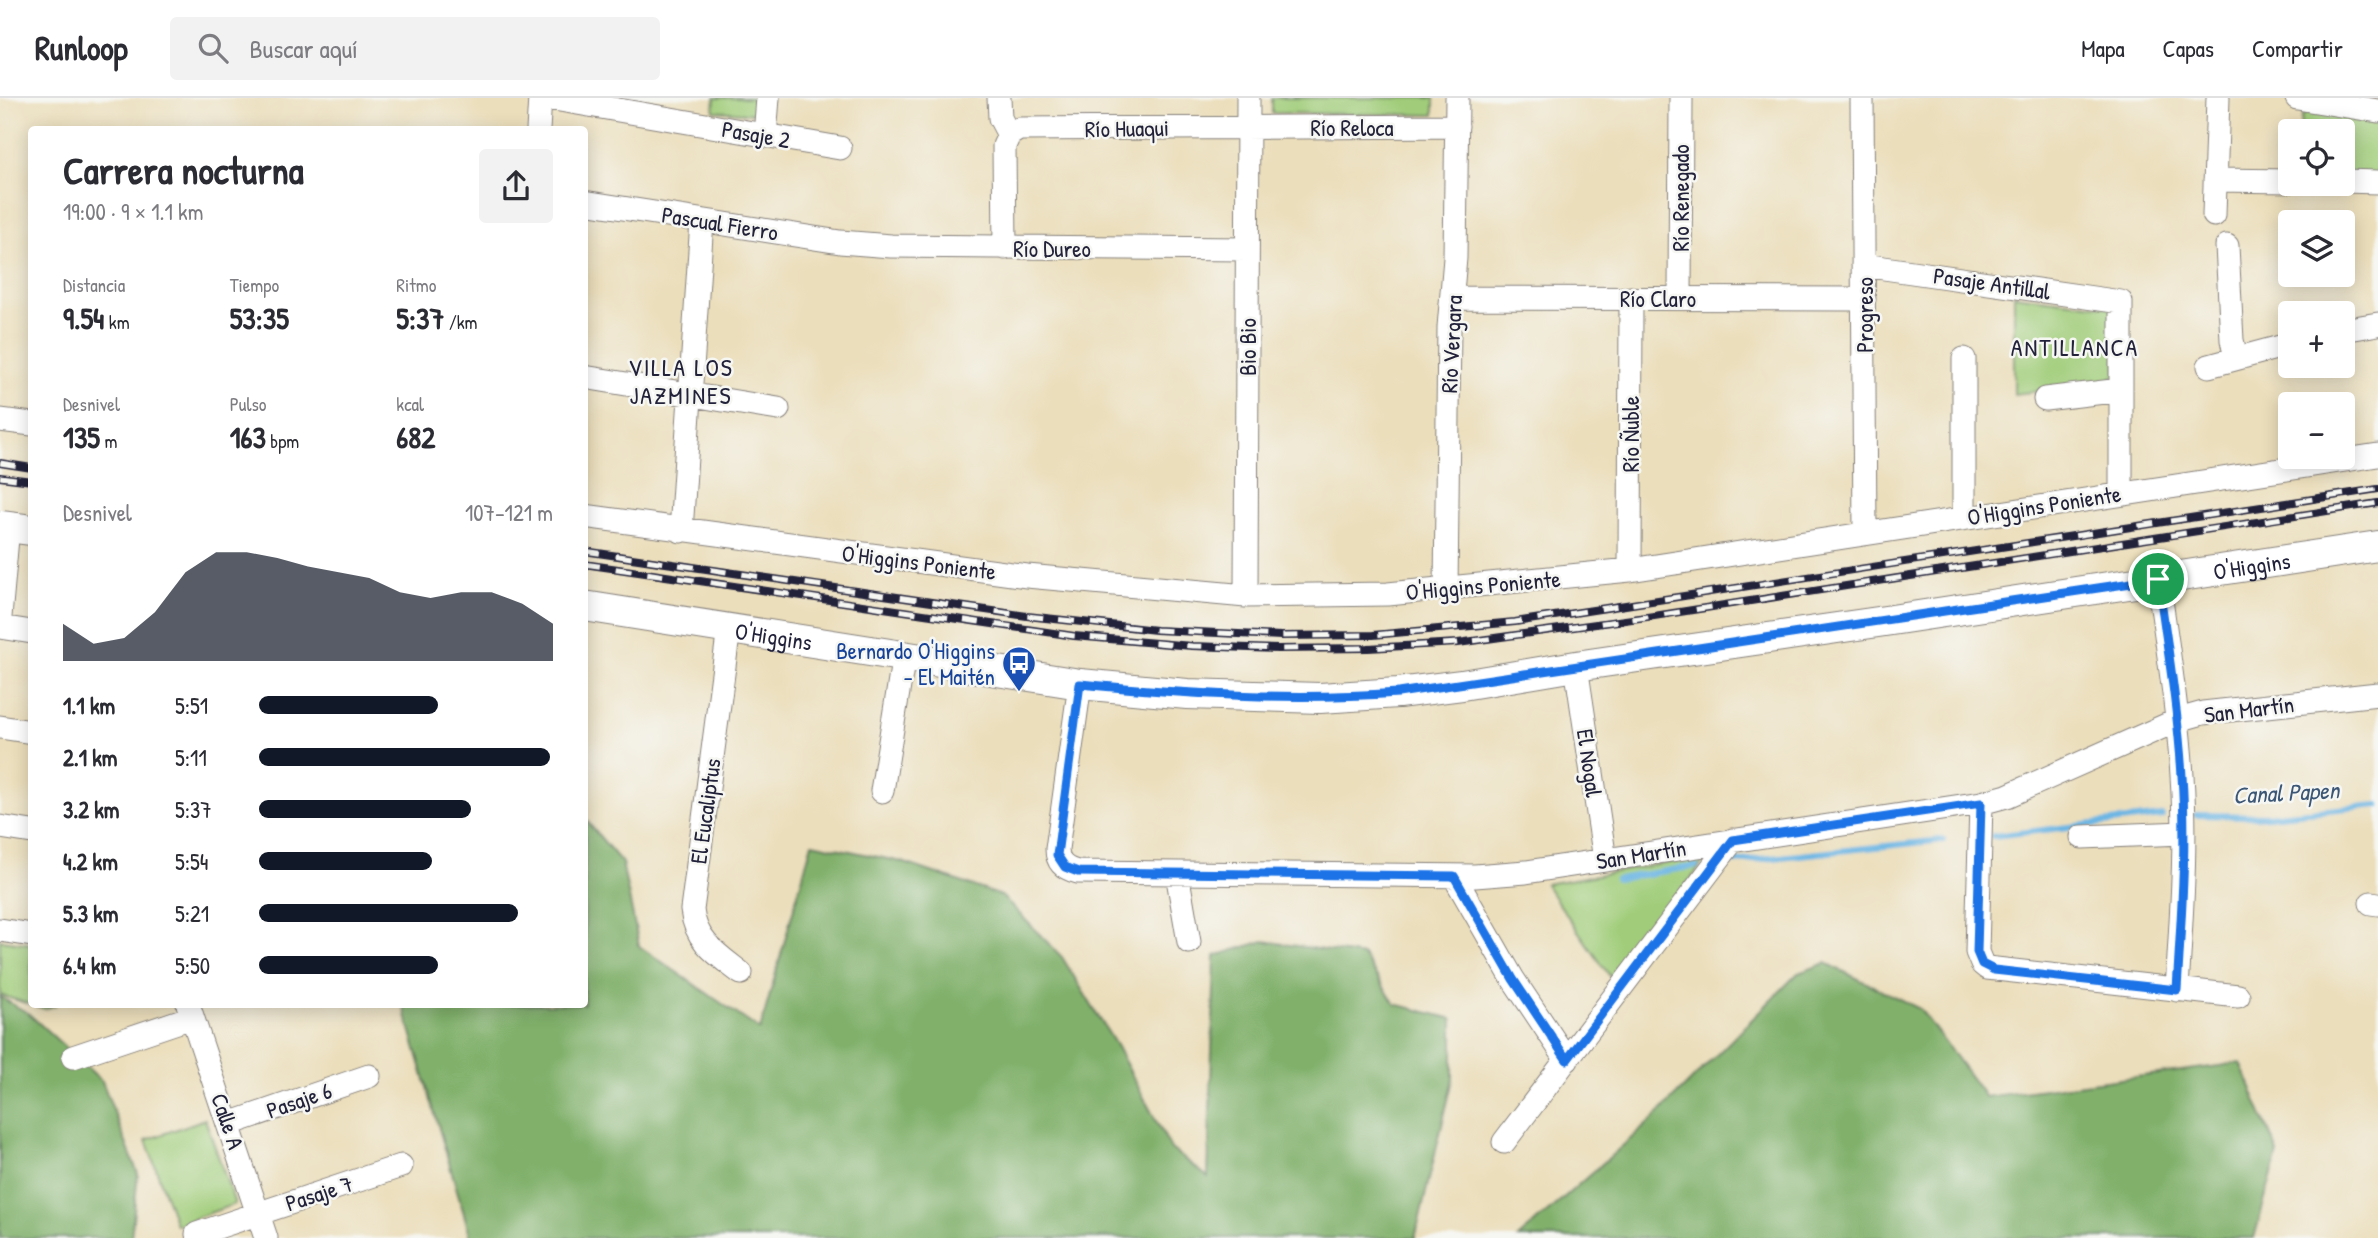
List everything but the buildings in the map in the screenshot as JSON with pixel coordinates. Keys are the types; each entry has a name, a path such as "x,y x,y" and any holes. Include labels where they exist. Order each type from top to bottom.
{"street":[{"path":"538,126 540,98"},
{"name":"Pasaje 2","path":"548,98 840,148"},
{"path":"765,136 768,98"},
{"path":"999,98 1000,118 1009,135 1004,146 1005,248"},
{"name":"Bio Bio","path":"1246,596 1248,98"},
{"name":"Río Vergara","path":"1446,590 1449,327 1453,298 1457,98"},
{"name":"Río Renegado","path":"1680,298 1681,98"},
{"name":"Progreso","path":"1863,98 1865,533"},
{"path":"2214,215 2218,98"},
{"path":"2297,98 2378,111"},
{"name":"Río Reloca","path":"1248,127 1457,126"},
{"name":"Río Huaqui","path":"1009,135 1019,130 1248,127"},
{"path":"2215,180 2278,181"},
{"path":"2355,181 2378,182"},
{"name":"Pascual Fierro","path":"588,203 856,243"},
{"path":"681,531 702,221"},
{"name":"Río Dureo","path":"856,243 917,248 1247,249"},
{"path":"2227,246 2232,340 2236,358"},
{"name":"Pasaje Antillal","path":"1863,265 2121,302 2121,390"},
{"name":"Río Claro","path":"1453,298 1864,299"},
{"name":"Río Ñuble","path":"1630,570 1631,298"},
{"path":"2355,328 2378,324"},
{"path":"2209,366 2278,347"},
{"path":"1964,359 1964,518"},
{"path":"588,378 778,409"},
{"path":"2045,399 2121,390 2121,493"},
{"path":"0,420 28,424"},
{"name":"O'Higgins Poniente","path":"588,517 1027,576 1246,596 1344,596 1446,590 1630,570 2378,455"},
{"path":"0,617 13,528"},
{"name":"O'Higgins","path":"588,607 1080,684 1187,694 1345,697 1449,687 2378,546"},
{"path":"2158,579 2178,720 2184,833 2177,990"},
{"path":"0,627 28,631"},
{"name":"El Eucaliptus","path":"729,628 692,910 700,937 741,973"},
{"path":"882,791 904,656"},
{"name":"El Nogal","path":"1576,666 1605,860"},
{"name":"San Martín","path":"1080,684 1057,849 1061,864 1078,872 1454,876 1526,872 1981,803 2007,796 2178,720 2203,713 2378,694"},
{"path":"0,727 28,731"},
{"path":"1981,803 1977,952 1982,964 1994,970 2238,996"},
{"path":"0,827 28,831"},
{"path":"2082,837 2184,833"},
{"path":"1504,1142 1733,840"},
{"path":"1177,873 1189,942"},
{"path":"1454,876 1513,979 1567,1060"},
{"path":"0,930 28,934"},
{"path":"73,1057 190,1011"},
{"name":"Calle A","path":"190,1011 266,1238"},
{"name":"Pasaje 6","path":"229,1124 369,1076"},
{"name":"Pasaje 7","path":"197,1234 401,1166"}],"green space":[{"path":"715,98 759,98 758,114 714,111"},
{"path":"1272,98 1434,98 1434,115 1272,113"},
{"path":"2309,111 2378,119 2378,176 2355,177 2355,119 2302,119"},
{"path":"2014,295 2113,307 2117,373 2106,384 2014,394"},
{"path":"588,823 622,863 639,946 760,1030 812,843 902,862 1002,896 1062,957 1117,1047 1171,1149 1208,1177 1215,956 1264,941 1363,956 1395,1004 1453,1019 1453,1079 1415,1238 471,1238 404,1008 588,1008"},
{"path":"1708,856 1614,982 1545,884"},
{"path":"0,940 28,944 28,1004 0,995"},
{"path":"1826,963 1920,1009 1985,1097 2241,1063 2278,1153 2254,1238 1518,1238 1653,1119 1798,973"},
{"path":"0,997 28,1013 102,1081 138,1174 131,1238 0,1238"},
{"path":"205,1119 235,1204 176,1225 146,1140"}],"waterway":[{"name":"Canal Papen","path":"2196,815 2267,816 2378,805"},
{"name":"Canal Papen","path":"1993,836 2162,816"},
{"name":"Canal Papen","path":"1724,863 1943,840"},
{"name":"Canal Papen","path":"1617,879 1696,866"}],"railway":[{"path":"0,463 28,467"},
{"path":"0,477 28,480"},
{"path":"588,552 1027,616 1156,630 1281,636 1373,635 1515,622 2378,489"},
{"path":"588,565 1074,636 1192,646 1368,648 1458,643 1654,616 2378,503"}],"place":[{"name":"Bernardo O'Higgins - El Maitén","path":"1019,693"}],"district":[{"name":"ANTILLANCA","path":"2075,347"},
{"name":"VILLA LOS JAZMINES","path":"681,381"}],"route":[{"path":"2158,579 2178,720 2182,778 2184,833 2177,990 1994,970 1982,964 1977,952 1981,803 1733,840 1567,1060 1513,979 1454,876 1078,872 1068,870 1058,860 1080,684 1242,696 1320,698 1398,693 2158,579"}]}
